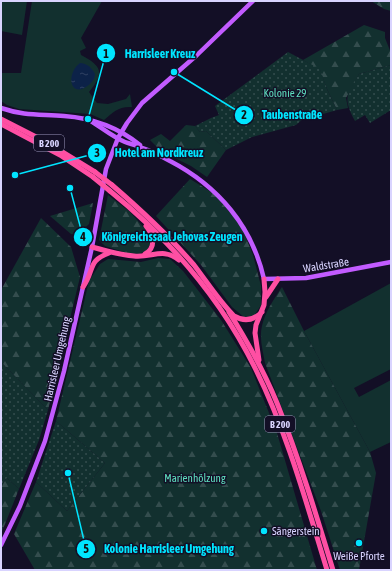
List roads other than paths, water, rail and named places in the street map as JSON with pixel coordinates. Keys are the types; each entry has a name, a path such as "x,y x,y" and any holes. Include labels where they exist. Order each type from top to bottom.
{"highway":[{"name":"B 200","path":"1,119 46,142 94,175 142,212 194,265 229,312 248,343 276,402 291,440 333,570"},
{"name":"B 200","path":"1,124 94,175"},
{"name":"B 200","path":"111,188 161,237 189,268 220,308 243,346 258,373 286,441 327,570"},
{"path":"136,213 152,235 153,243 150,251 143,256"},
{"path":"92,247 130,256 168,253 189,268"},
{"path":"83,287 89,278 95,261 100,256 110,252"},
{"path":"259,365 255,333 265,297 264,279"},
{"path":"265,297 278,279"},
{"path":"229,312 239,319 252,320 262,312"}],"main road":[{"name":"Harrisleer Umgehung","path":"1,545 20,506 46,441 64,371 92,247 106,169 118,138 142,103 197,55 253,1"},
{"path":"1,108 25,114 65,116 104,124 122,132 143,148"},
{"path":"91,121 118,138 143,148 190,172 217,194 230,207 246,231 258,257 264,279"},
{"name":"Waldstraße","path":"264,279 317,276 391,262"}],"water":[{"path":"80,63 89,66 95,75 90,84 78,89 74,88 71,79 72,73"}],"place":[{"name":"Taubenstraße","path":"174,72"},
{"name":"Harrisleer Kreuz","path":"88,119"},
{"name":"Hotel am Nordkreuz","path":"15,175"},
{"name":"Königreichssaal Jehovas Zeugen","path":"70,188"},
{"name":"Kolonie Harrisleer Umgehung","path":"68,473"},
{"name":"Sängerstein","path":"264,531"},
{"name":"Weiße Pforte","path":"359,543"}],"park label":[{"name":"Kolonie 29","path":"285,93"},
{"name":"Marienhölzung","path":"195,478"}]}
